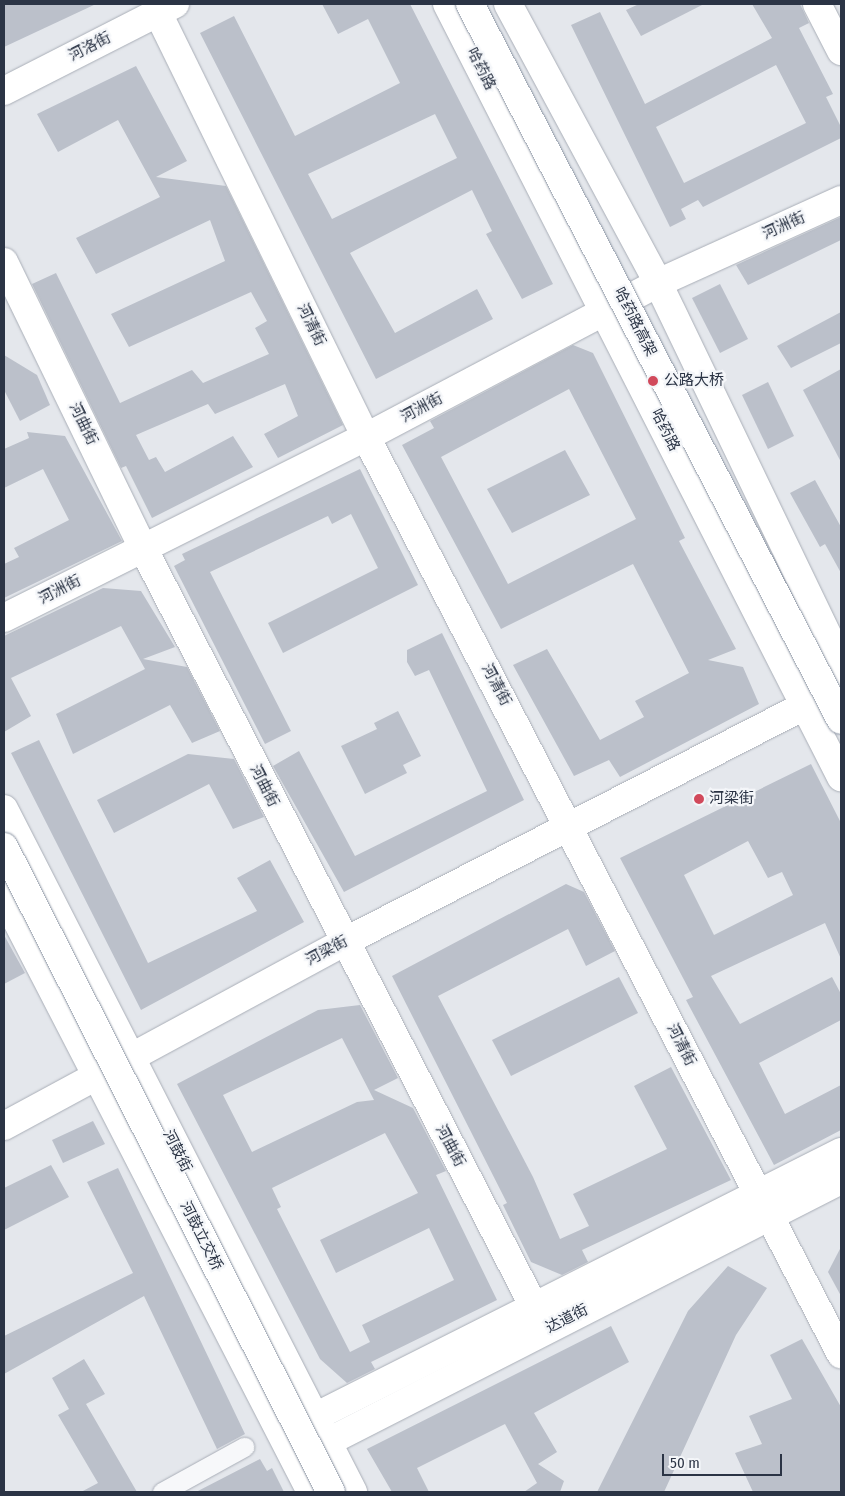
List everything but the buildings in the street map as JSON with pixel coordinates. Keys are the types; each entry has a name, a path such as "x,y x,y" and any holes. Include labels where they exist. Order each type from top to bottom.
{"main road":[{"name":"哈药路","path":"447,4 606,311 841,776"},
{"name":"哈药路高架","path":"470,4 841,720"},
{"path":"508,4 658,283 841,664"},
{"path":"817,4 841,51"},
{"name":"河洛街","path":"4,91 163,7"},
{"name":"河清街","path":"163,7 366,437 569,825 762,1205 841,1354"},
{"name":"河洲街","path":"4,618 366,437 658,283 841,200"},
{"name":"河曲街","path":"4,262 143,548 344,942 533,1305"},
{"name":"河梁街","path":"4,1126 344,942 569,825 841,688"},
{"name":"河鼓街","path":"4,809 129,1058 352,1492"},
{"name":"河鼓立交桥","path":"4,847 331,1492"},
{"path":"4,896 311,1492"},
{"path":"281,1434 533,1305 762,1205 841,1152"},
{"name":"达道街","path":"294,1459 327,1443 762,1205 841,1180"}],"street":[{"path":"162,1492 244,1447"}],"place":[{"name":"公路大桥","path":"653,381"},
{"name":"河梁街","path":"699,799"}]}
